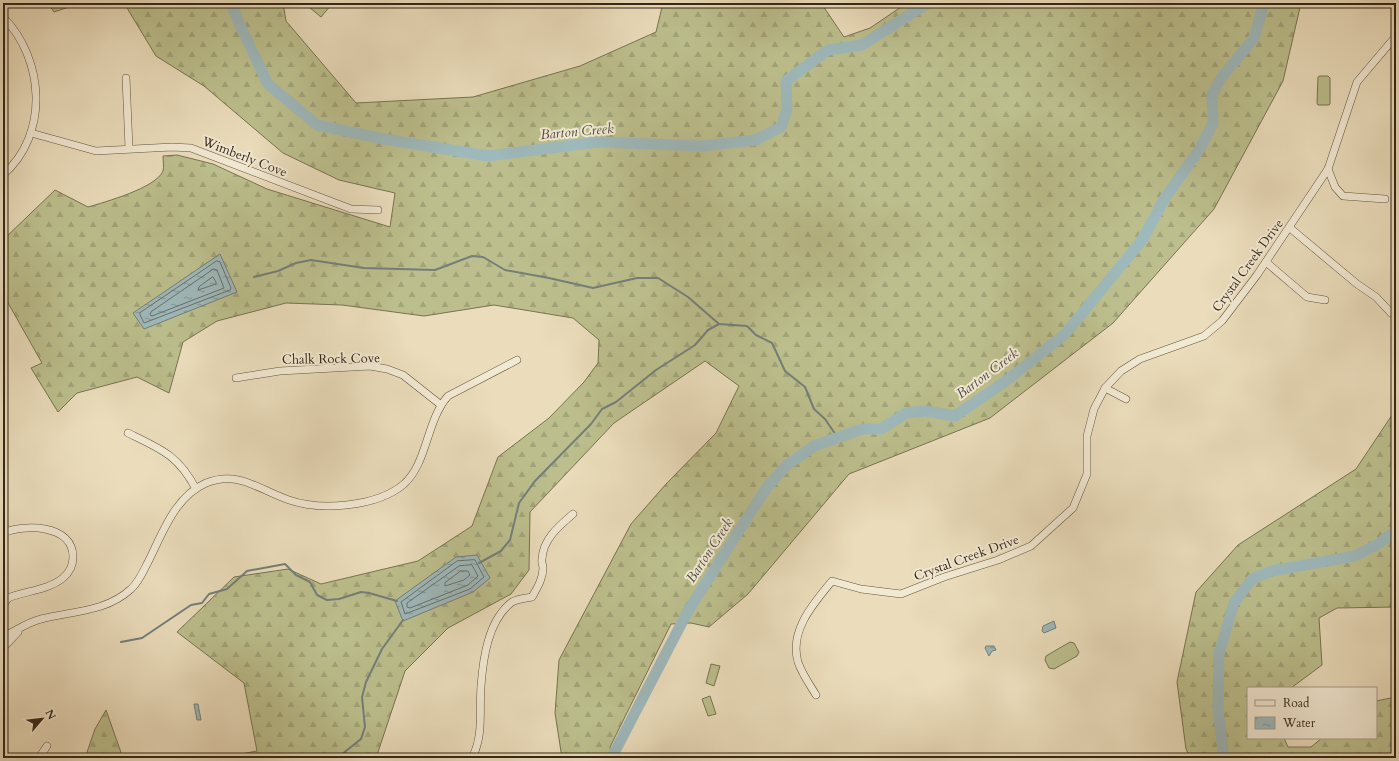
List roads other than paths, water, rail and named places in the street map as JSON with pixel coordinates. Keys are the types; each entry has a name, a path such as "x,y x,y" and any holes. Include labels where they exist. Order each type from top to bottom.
{"street":[{"path":"3,16 12,26 28,53 34,72 37,90 31,133 20,155 3,175"},
{"name":"Crystal Creek Drive","path":"816,695 798,662 796,636 812,605 832,581 861,589 901,594 944,577 998,560 1031,546 1073,508 1087,474 1087,436 1094,409 1105,388 1121,371 1140,359 1204,336 1222,321 1290,228 1328,169 1357,82 1396,36"},
{"path":"126,78 129,148"},
{"name":"Wimberly Cove","path":"31,133 87,150 96,151 129,148 191,148 351,209 378,210"},
{"path":"1328,169 1335,187 1343,196 1385,199"},
{"path":"1290,228 1357,284 1376,297 1391,313"},
{"path":"1266,262 1307,297 1325,300"},
{"path":"4,641 20,629 39,619 107,606 119,600 133,588 182,500 196,488 222,479 232,479 249,482 288,500 314,506 331,506 375,499 395,490 405,483 415,470 441,405 448,396 518,360"},
{"name":"Chalk Rock Cove","path":"236,378 280,371 370,366 387,369 403,375 441,405"},
{"path":"1105,388 1126,399"},
{"path":"128,433 160,448 175,458 196,488"},
{"path":"472,758 478,747 480,736 481,686 487,645 498,615 513,601 532,597 540,584 543,568 542,559 544,548 552,532 573,514"},
{"path":"3,533 18,529 36,528 54,531 62,535 69,544 73,554 70,571 64,578 56,583 5,599 3,606"},
{"path":"39,758 47,746"}],"water":[{"path":"220,254 237,292 144,329 133,313"},
{"path":"477,555 490,578 473,592 403,621 395,601 456,557"},
{"path":"1054,621 1056,628 1044,633 1042,631 1043,626"},
{"path":"986,646 994,646 996,650 992,651 989,656 985,648"},
{"path":"194,704 198,704 201,720 197,720"}],"waterway":[{"name":"Barton Creek","path":"231,3 268,84 317,125 384,139 488,156 598,142 702,146 756,140 781,127 787,109 786,81 828,50 862,45 928,3"},
{"name":"Barton Creek","path":"616,758 614,753 689,609 767,487 787,465 814,446 862,429 881,429 906,413 926,411 955,416 1010,378 1065,334 1142,240 1165,198 1199,150 1213,123 1212,95 1221,78 1254,38 1264,3"},
{"path":"254,277 278,271 296,263 311,260 364,268 435,270 472,256 483,257 505,270 593,288 637,278 658,278 688,297 719,324 747,326 756,335 772,343 785,371 805,387 814,409 825,419 838,438"},
{"path":"479,563 501,551 510,540 519,503 535,481 591,424 602,409 616,402 656,370 695,345 708,330 719,324"},
{"path":"1224,758 1218,709 1219,653 1234,603 1252,579 1271,571 1355,556 1378,544 1396,531"},
{"path":"121,642 142,638 191,605 202,603 209,594 227,589 247,571 285,564 296,575 310,582 317,595 327,600 339,599 361,592 397,601"},
{"path":"337,758 361,739 365,727 362,697 366,682 382,649 403,620"}]}
